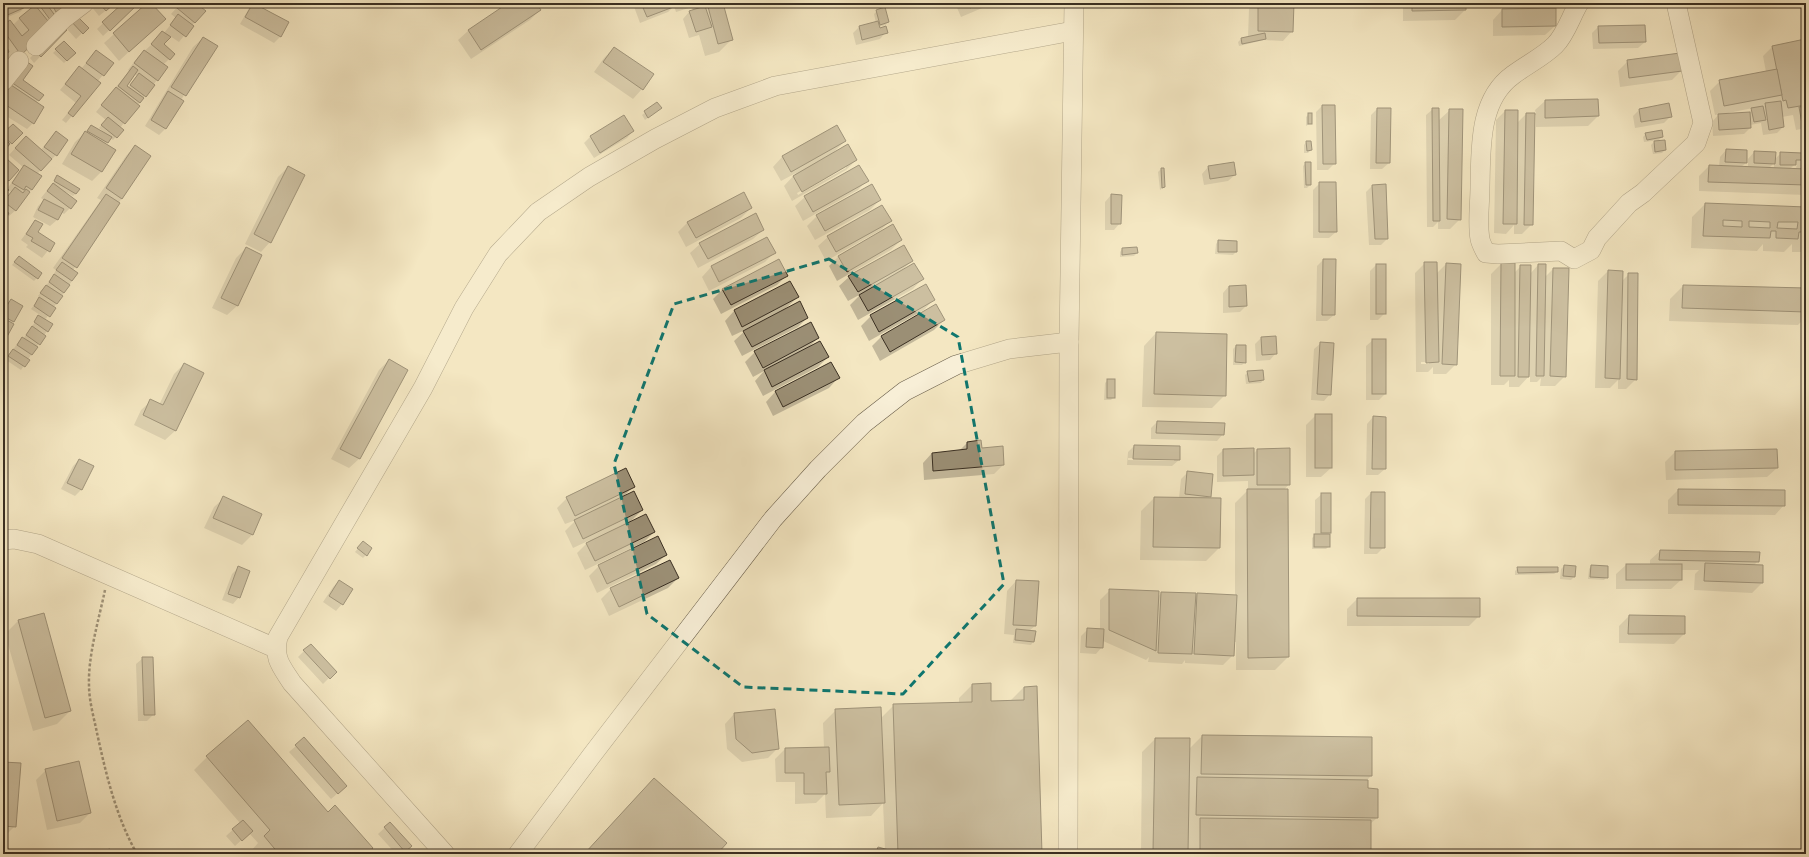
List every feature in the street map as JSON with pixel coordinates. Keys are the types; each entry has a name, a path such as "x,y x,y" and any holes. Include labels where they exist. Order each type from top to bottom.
{"street":[{"path":"36,46 63,19 84,3"},
{"path":"1068,854 1069,342 1074,3"},
{"path":"1579,3 1562,36 1554,45 1532,63 1512,76 1504,84 1494,98 1483,125 1481,142 1480,240 1486,253 1561,252 1574,259 1591,250 1598,238 1629,203 1643,193 1696,143 1703,123 1676,3"},
{"path":"445,854 292,683 278,661 275,648 278,637 423,388 464,308 498,254 538,212 588,177 715,108 774,86 1073,31"},
{"path":"3,80 19,61"},
{"path":"518,854 773,519 818,469 864,423 905,391 956,365 1009,348 1069,342"},
{"path":"3,540 14,539 38,544 275,648"}],"path":[{"path":"108,574 91,661 89,685 93,712 114,799 131,844 137,854"}],"highlighted area":[{"path":"829,259 958,337 1004,584 903,694 743,687 647,614 614,464 674,304"}],"building":[{"path":"3,3 7,3 8,5 14,3 27,3 28,6 3,17"},
{"path":"43,3 46,3 56,17 51,21 40,6"},
{"path":"51,3 59,3 62,8 56,12"},
{"path":"99,3 115,3 106,11"},
{"path":"123,3 139,3 110,31 102,22"},
{"path":"147,3 151,3 166,19 129,52 113,33"},
{"path":"181,3 196,3 206,11 195,23 177,8"},
{"path":"253,3 289,22 281,37 245,17"},
{"path":"508,3 536,3 541,10 481,50 468,30"},
{"path":"641,3 674,3 676,6 647,17"},
{"path":"707,3 723,3 733,40 718,44"},
{"path":"968,3 982,3 970,8"},
{"path":"1258,3 1294,3 1293,32 1258,31"},
{"path":"1412,3 1466,3 1466,10 1412,11"},
{"path":"35,5 52,26 21,55 3,30 3,25 10,20 22,36 29,30 19,18"},
{"path":"705,6 712,27 696,32 689,11"},
{"path":"885,7 889,22 880,25 876,10"},
{"path":"1556,8 1556,26 1502,27 1502,9"},
{"path":"178,14 194,26 186,37 170,25"},
{"path":"79,18 89,28 83,34 69,19"},
{"path":"878,21 880,28 886,26 888,33 862,40 859,26"},
{"path":"61,25 67,30 41,57 35,51"},
{"path":"1645,25 1646,42 1599,43 1598,26"},
{"path":"162,31 171,37 164,44 175,54 170,60 151,44"},
{"path":"1265,33 1266,39 1242,44 1241,38"},
{"path":"203,37 218,46 186,96 171,87"},
{"path":"3,39 9,52 3,55"},
{"path":"1805,39 1806,105 1788,108 1786,100 1783,101 1772,46"},
{"path":"64,41 76,53 67,61 55,49"},
{"path":"614,47 654,74 643,90 603,62"},
{"path":"96,50 114,63 104,76 86,63"},
{"path":"144,50 168,67 158,81 134,63"},
{"path":"1680,53 1682,71 1629,78 1627,60"},
{"path":"26,61 33,66 23,80 44,95 39,101 11,82"},
{"path":"79,66 101,83 73,117 68,113 81,96 65,84"},
{"path":"133,66 138,70 127,86 144,98 140,103 118,86"},
{"path":"1777,69 1782,95 1724,106 1719,80"},
{"path":"139,73 155,85 146,97 130,85"},
{"path":"11,85 44,107 34,124 3,103 3,97"},
{"path":"116,87 140,106 125,124 101,105"},
{"path":"168,91 184,101 166,129 151,120"},
{"path":"1598,99 1599,116 1545,118 1545,100"},
{"path":"1781,101 1784,127 1769,130 1765,103"},
{"path":"657,102 662,108 648,118 644,111"},
{"path":"1669,103 1672,117 1641,122 1639,109"},
{"path":"1322,105 1335,105 1336,164 1323,164"},
{"path":"1763,106 1766,120 1754,122 1751,108"},
{"path":"1806,106 1806,123 1802,124 1799,107"},
{"path":"1377,108 1391,108 1390,163 1376,163"},
{"path":"1432,108 1439,108 1440,221 1433,221"},
{"path":"1449,109 1463,109 1461,220 1447,219"},
{"path":"1505,110 1518,110 1517,224 1503,224"},
{"path":"1750,112 1751,128 1719,130 1718,114"},
{"path":"1308,113 1312,113 1312,124 1308,124"},
{"path":"1526,113 1535,113 1533,225 1524,225"},
{"path":"624,115 634,131 600,153 590,136"},
{"path":"108,117 124,130 117,138 101,125"},
{"path":"13,124 23,133 12,144 3,136 3,133"},
{"path":"91,125 112,137 108,143 87,131"},
{"path":"837,125 846,141 791,172 782,156"},
{"path":"1662,130 1663,137 1647,140 1645,133"},
{"path":"56,131 68,140 57,156 44,147"},
{"path":"85,131 116,150 102,172 71,154"},
{"path":"26,136 52,159 41,171 15,148"},
{"path":"3,137 10,144 3,152"},
{"path":"1665,140 1666,150 1655,152 1654,141"},
{"path":"1306,141 1311,141 1312,150 1307,151"},
{"path":"848,144 857,160 802,192 793,176"},
{"path":"135,145 151,156 122,199 106,188"},
{"path":"1726,149 1747,150 1747,163 1725,162"},
{"path":"1754,151 1776,152 1775,164 1754,163"},
{"path":"1780,152 1802,153 1802,160 1796,160 1796,165 1780,165"},
{"path":"1803,153 1806,153 1806,167 1802,167"},
{"path":"6,158 19,170 9,181 3,176 3,162"},
{"path":"1234,162 1236,175 1210,179 1208,166"},
{"path":"1305,162 1311,162 1311,185 1306,185"},
{"path":"24,165 42,176 32,190 26,186 24,190 12,183"},
{"path":"859,165 869,181 813,212 804,196"},
{"path":"1709,165 1806,169 1806,185 1708,182"},
{"path":"288,166 305,175 271,243 254,234"},
{"path":"1161,168 1164,168 1165,187 1162,188"},
{"path":"57,175 80,189 76,194 54,181"},
{"path":"1319,182 1336,182 1337,232 1319,232"},
{"path":"53,183 77,201 71,209 47,191"},
{"path":"3,184 9,190 3,196"},
{"path":"872,184 881,200 825,231 816,215"},
{"path":"1386,184 1388,239 1375,239 1372,185"},
{"path":"15,187 23,193 26,189 30,192 16,211 3,201 6,194 8,196"},
{"path":"744,192 752,208 696,238 687,222"},
{"path":"106,194 120,203 77,268 62,258"},
{"path":"1111,194 1122,195 1121,224 1111,224"},
{"path":"44,199 64,209 58,220 38,210"},
{"path":"1705,203 1806,207 1806,224 1804,229 1806,229 1806,239 1804,239 1804,232 1799,232 1798,239 1776,238 1776,231 1771,231 1770,238 1703,236","holes":["1723,220 1742,221 1742,227 1723,226","1749,221 1770,222 1770,228 1749,227","1778,222 1798,222 1797,229 1777,228"]},
{"path":"882,205 892,221 836,252 827,236"},
{"path":"3,210 9,213 4,222 3,222"},
{"path":"756,213 764,230 708,259 699,243"},
{"path":"35,220 43,224 38,232 55,243 50,252 31,241 33,238 26,234"},
{"path":"893,224 902,240 847,272 838,256"},
{"path":"767,237 776,253 719,282 711,266"},
{"path":"1218,240 1237,241 1237,252 1218,252"},
{"path":"904,245 913,261 858,292 848,276"},
{"path":"246,247 262,255 238,306 221,298"},
{"path":"1137,247 1138,253 1122,255 1122,248"},
{"path":"19,256 42,273 38,279 14,262"},
{"path":"779,259 788,276 731,305 722,289"},
{"path":"1323,259 1336,259 1335,315 1322,315"},
{"path":"62,262 78,273 72,281 56,270"},
{"path":"1424,262 1437,262 1439,362 1426,363"},
{"path":"914,263 924,279 868,311 859,295"},
{"path":"1446,263 1461,264 1457,365 1442,364"},
{"path":"1501,263 1515,263 1515,376 1500,376"},
{"path":"1376,264 1386,264 1386,314 1376,314"},
{"path":"1538,264 1546,264 1544,376 1536,376"},
{"path":"1520,265 1531,265 1529,377 1518,377"},
{"path":"1553,268 1569,268 1566,377 1550,376"},
{"path":"1608,270 1623,271 1620,379 1605,378"},
{"path":"1628,273 1638,273 1637,380 1627,379"},
{"path":"54,274 70,285 64,293 49,282"},
{"path":"790,281 799,297 742,327 734,310"},
{"path":"926,284 935,300 879,332 870,315"},
{"path":"46,285 63,296 57,304 40,293"},
{"path":"1246,285 1247,306 1229,307 1229,286"},
{"path":"1683,285 1806,288 1806,312 1682,308"},
{"path":"39,297 56,308 50,317 34,306"},
{"path":"11,299 23,306 14,322 3,316 3,312"},
{"path":"800,301 808,318 752,347 743,331"},
{"path":"936,304 945,320 890,352 881,336"},
{"path":"38,315 53,324 48,332 34,322"},
{"path":"3,318 14,324 3,344"},
{"path":"811,322 819,338 763,368 754,351"},
{"path":"32,326 46,336 40,345 26,335"},
{"path":"1156,332 1227,334 1226,396 1154,394"},
{"path":"1276,336 1277,354 1262,355 1261,337"},
{"path":"22,337 38,347 32,355 17,345"},
{"path":"1372,339 1386,339 1386,394 1372,394"},
{"path":"820,341 829,357 772,387 764,370"},
{"path":"1320,342 1334,343 1331,395 1317,394"},
{"path":"1236,345 1246,345 1246,363 1235,362"},
{"path":"13,349 30,360 25,367 8,356"},
{"path":"389,359 408,370 360,459 340,449"},
{"path":"831,362 840,378 783,407 775,391"},
{"path":"184,363 204,373 176,431 143,415 150,399 163,405"},
{"path":"1263,370 1264,380 1249,382 1247,371"},
{"path":"1107,379 1115,379 1115,398 1107,398"},
{"path":"1315,414 1332,414 1332,468 1315,468"},
{"path":"1373,416 1386,417 1386,469 1372,469"},
{"path":"1157,421 1225,423 1224,435 1156,433"},
{"path":"981,440 982,448 1003,446 1004,465 933,471 932,453 967,449 967,442"},
{"path":"1134,445 1180,446 1180,460 1133,459"},
{"path":"1254,448 1254,475 1223,476 1223,449"},
{"path":"1290,448 1290,485 1257,485 1257,449"},
{"path":"1777,449 1778,468 1675,470 1675,451"},
{"path":"79,459 94,466 82,490 67,483"},
{"path":"626,468 635,487 575,516 566,497"},
{"path":"1187,471 1213,474 1211,497 1185,494"},
{"path":"1247,489 1288,489 1289,657 1248,658"},
{"path":"1678,489 1785,490 1785,506 1678,505"},
{"path":"634,491 643,510 583,539 574,520"},
{"path":"1371,492 1385,492 1385,548 1370,548"},
{"path":"1321,493 1331,493 1331,533 1321,533"},
{"path":"223,496 262,514 253,535 213,518"},
{"path":"1154,497 1221,498 1220,548 1153,547"},
{"path":"646,514 655,532 595,561 586,543"},
{"path":"1314,534 1330,534 1330,547 1314,547"},
{"path":"658,536 667,555 607,584 598,565"},
{"path":"363,541 372,548 367,556 357,548"},
{"path":"1660,550 1760,552 1759,562 1659,560"},
{"path":"670,560 679,578 619,607 610,588"},
{"path":"1705,563 1763,565 1763,583 1704,581"},
{"path":"1626,564 1682,564 1682,580 1626,580"},
{"path":"1564,565 1576,566 1575,577 1563,576"},
{"path":"1591,565 1608,566 1608,578 1590,577"},
{"path":"238,566 250,571 240,598 228,594"},
{"path":"1517,567 1558,567 1558,572 1518,573"},
{"path":"339,580 353,589 343,605 329,596"},
{"path":"1016,580 1039,581 1036,626 1013,625"},
{"path":"1109,589 1159,591 1156,651 1109,630"},
{"path":"1161,592 1196,593 1192,654 1158,653"},
{"path":"1197,593 1237,595 1234,656 1194,654"},
{"path":"1357,598 1480,598 1480,617 1357,616"},
{"path":"44,613 71,711 45,718 18,620"},
{"path":"1629,615 1685,616 1685,634 1628,634"},
{"path":"1087,628 1104,629 1103,648 1086,647"},
{"path":"1016,629 1036,631 1034,642 1015,640"},
{"path":"311,644 337,672 330,679 303,650"},
{"path":"142,657 153,657 155,715 144,715"},
{"path":"991,683 991,701 1024,700 1024,687 1037,686 1042,854 898,854 893,704 972,702 972,684"},
{"path":"881,707 885,803 839,805 835,709"},
{"path":"775,709 779,749 752,753 736,739 734,713"},
{"path":"248,720 328,812 335,805 373,848 366,854 279,854 264,836 270,830 206,756"},
{"path":"1202,735 1372,737 1372,776 1201,774"},
{"path":"304,737 347,786 338,794 295,745"},
{"path":"1155,738 1190,738 1188,852 1153,852"},
{"path":"829,747 830,772 826,772 827,794 804,794 804,773 785,773 785,748"},
{"path":"79,761 91,813 57,821 45,769"},
{"path":"3,762 21,763 16,827 3,826"},
{"path":"1197,777 1368,780 1368,788 1378,789 1378,818 1196,815"},
{"path":"654,778 727,843 717,854 585,853"},
{"path":"1200,818 1371,820 1371,854 1200,854"},
{"path":"243,820 253,831 242,841 232,829"},
{"path":"390,822 412,846 405,852 384,827"},
{"path":"878,847 889,850 888,854 876,852"},
{"path":"110,849 111,854 89,854"}]}
